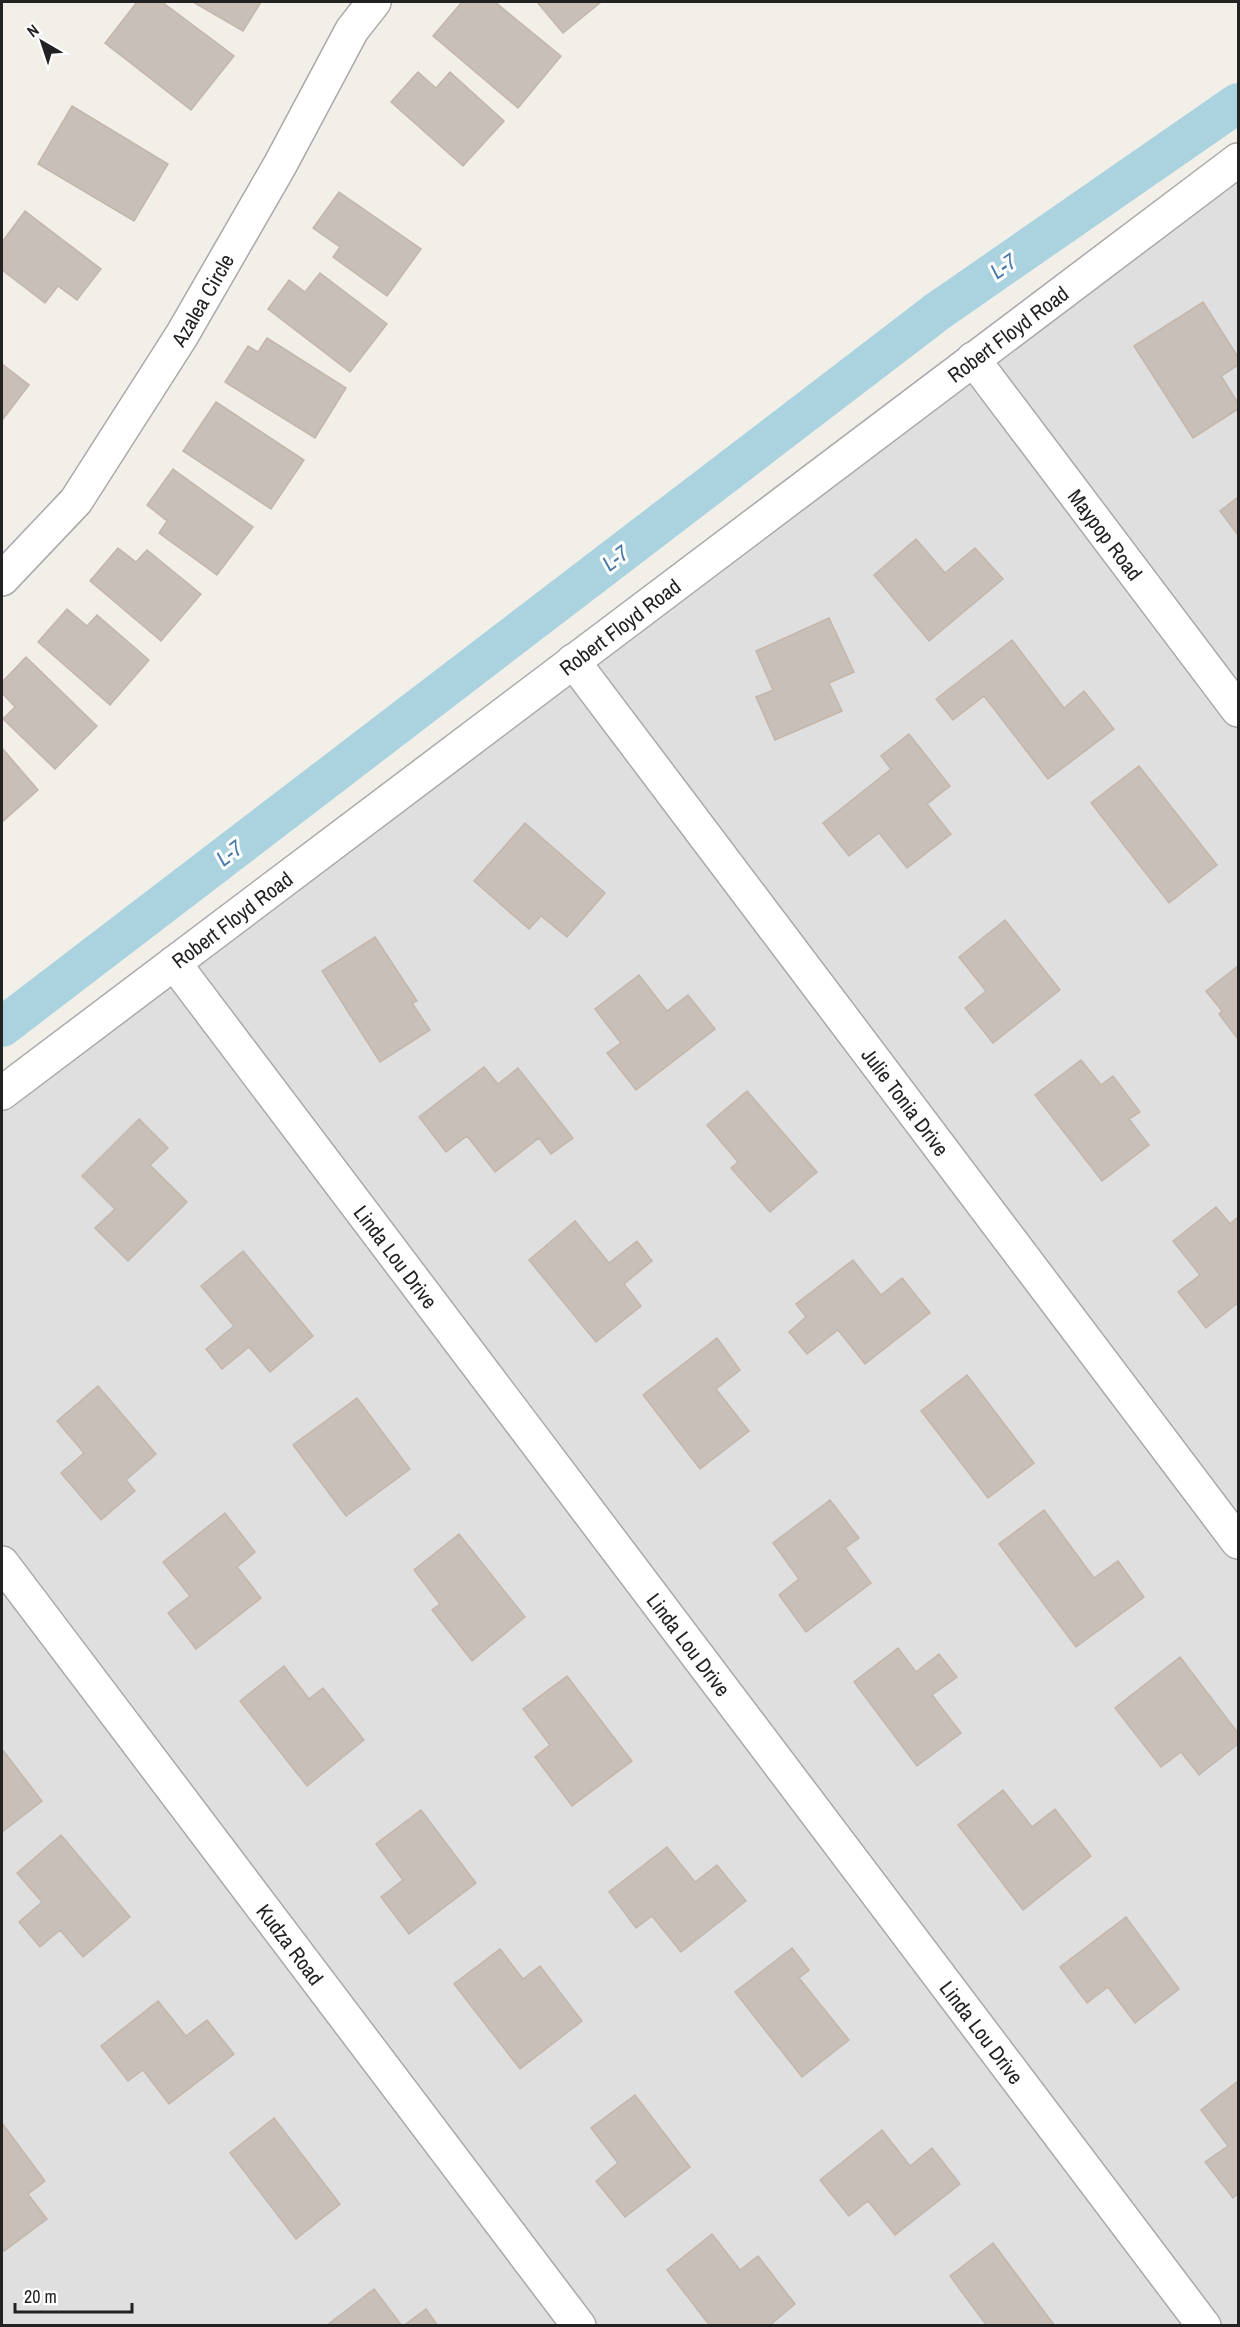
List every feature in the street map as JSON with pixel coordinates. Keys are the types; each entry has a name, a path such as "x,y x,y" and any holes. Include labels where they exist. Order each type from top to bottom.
{"street":[{"name":"Azalea Circle","path":"2,579 76,501 182,335 280,165 352,30 374,2"},
{"name":"Robert Floyd Road","path":"2,1093 1239,160"},
{"name":"Maypop Road","path":"973,359 1239,710"},
{"name":"Julie Tonia Drive","path":"573,661 1239,1542"},
{"name":"Linda Lou Drive","path":"174,963 1204,2325"},
{"name":"Kudza Road","path":"2,1563 579,2325"}],"shaded area":[{"path":"1238,149 1238,2325 2,2326 2,1086"}],"building":[{"path":"137,2 162,2 234,56 191,110 105,43"},
{"path":"193,2 261,2 243,31"},
{"path":"462,2 495,2 561,56 518,108 433,36"},
{"path":"537,2 601,2 563,33"},
{"path":"418,72 436,88 450,72 504,121 463,166 391,102"},
{"path":"72,106 168,164 134,221 38,164"},
{"path":"339,192 421,249 387,296 333,257 340,247 313,228"},
{"path":"25,211 101,269 77,300 58,286 45,303 2,270 2,242"},
{"path":"320,273 387,324 350,372 268,309 289,280 305,292"},
{"path":"1203,302 1238,357 1238,365 1221,376 1238,403 1238,409 1193,438 1134,346"},
{"path":"267,338 346,388 315,438 225,382 248,346 258,352"},
{"path":"2,364 29,385 3,419 2,417"},
{"path":"216,402 304,460 271,509 183,451"},
{"path":"173,469 253,527 217,575 159,533 167,521 147,505"},
{"path":"1238,497 1238,535 1220,511"},
{"path":"916,539 945,573 975,548 1003,579 929,641 874,575"},
{"path":"118,548 136,562 147,550 201,594 161,641 90,581"},
{"path":"67,609 87,626 97,615 149,660 110,705 38,642"},
{"path":"829,618 854,672 829,683 842,711 775,740 756,697 773,690 756,651"},
{"path":"1012,640 1064,708 1084,691 1114,729 1048,779 984,696 953,720 936,699"},
{"path":"26,657 97,726 55,769 3,719 15,707 2,693 2,682"},
{"path":"909,734 950,786 927,804 951,834 907,868 879,833 849,856 823,823 891,769 881,756"},
{"path":"2,748 38,790 2,822"},
{"path":"1139,766 1217,865 1169,903 1091,803"},
{"path":"525,823 605,893 567,937 541,916 529,929 474,881"},
{"path":"1005,920 1060,990 993,1043 965,1008 986,991 959,957"},
{"path":"375,937 417,1001 412,1003 430,1030 380,1062 322,971"},
{"path":"1238,966 1238,1039 1219,1014 1222,1011 1206,991"},
{"path":"639,975 667,1011 688,995 715,1029 636,1090 607,1053 621,1043 595,1009"},
{"path":"1081,1060 1101,1085 1113,1076 1140,1112 1129,1119 1149,1145 1102,1181 1035,1095"},
{"path":"484,1067 498,1084 518,1068 573,1138 551,1154 539,1138 495,1172 467,1136 446,1152 419,1117"},
{"path":"747,1091 817,1172 770,1212 731,1168 738,1162 707,1125"},
{"path":"139,1119 168,1148 150,1165 187,1202 128,1261 95,1228 115,1209 82,1176"},
{"path":"1216,1207 1230,1224 1238,1217 1238,1303 1206,1328 1178,1292 1200,1275 1173,1241"},
{"path":"575,1221 609,1263 637,1241 652,1261 624,1284 641,1306 596,1342 529,1260"},
{"path":"243,1251 313,1336 270,1372 249,1347 222,1369 206,1349 234,1326 201,1286"},
{"path":"853,1260 881,1295 902,1278 930,1313 865,1364 838,1330 807,1354 789,1332 806,1317 796,1304"},
{"path":"717,1338 740,1370 716,1389 749,1431 700,1469 643,1395"},
{"path":"967,1375 1034,1463 988,1498 921,1411"},
{"path":"98,1386 156,1454 126,1480 135,1491 101,1520 61,1473 84,1453 57,1421"},
{"path":"357,1398 410,1469 346,1516 293,1445"},
{"path":"830,1500 859,1538 845,1548 871,1583 806,1632 779,1595 799,1579 773,1543"},
{"path":"1044,1510 1094,1578 1118,1561 1144,1597 1076,1647 999,1544"},
{"path":"225,1513 255,1552 237,1567 261,1598 196,1649 168,1613 190,1596 163,1562"},
{"path":"459,1534 525,1617 472,1661 432,1610 440,1604 414,1570"},
{"path":"898,1648 916,1672 939,1654 957,1677 932,1695 961,1733 917,1766 854,1682"},
{"path":"1180,1657 1238,1733 1238,1744 1199,1775 1181,1752 1161,1767 1115,1708"},
{"path":"284,1666 309,1699 323,1688 364,1740 307,1786 240,1701"},
{"path":"567,1676 632,1761 572,1806 535,1757 550,1745 523,1709"},
{"path":"2,1749 42,1801 2,1832"},
{"path":"1003,1790 1032,1827 1055,1809 1091,1856 1023,1910 958,1825"},
{"path":"421,1810 476,1883 409,1934 381,1897 403,1880 376,1844"},
{"path":"61,1835 130,1917 83,1957 60,1930 40,1947 19,1922 42,1902 17,1873"},
{"path":"667,1847 695,1882 717,1865 746,1901 681,1952 652,1916 636,1928 609,1892"},
{"path":"1126,1917 1179,1989 1135,2023 1108,1987 1087,2003 1060,1967"},
{"path":"792,1948 809,1970 799,1978 849,2040 802,2077 735,1992"},
{"path":"500,1949 523,1979 540,1966 582,2021 520,2069 454,1984"},
{"path":"158,2001 186,2036 207,2020 234,2054 169,2104 143,2070 128,2081 101,2046"},
{"path":"1238,2081 1238,2194 1233,2198 1205,2162 1228,2146 1201,2110"},
{"path":"635,2095 690,2167 625,2217 596,2181 618,2163 591,2128"},
{"path":"274,2118 340,2204 296,2239 230,2153"},
{"path":"2,2123 45,2181 28,2194 47,2219 4,2251 2,2247"},
{"path":"882,2130 910,2166 932,2148 960,2184 895,2235 868,2201 849,2216 820,2180"},
{"path":"712,2234 740,2270 758,2256 795,2304 769,2326 710,2326 667,2270"},
{"path":"993,2243 1055,2326 987,2326 950,2276"},
{"path":"374,2289 402,2326 326,2326"},
{"path":"426,2309 438,2326 403,2326"}],"waterway":[{"name":"L-7","path":"2,1027 938,311 1238,103"}]}
